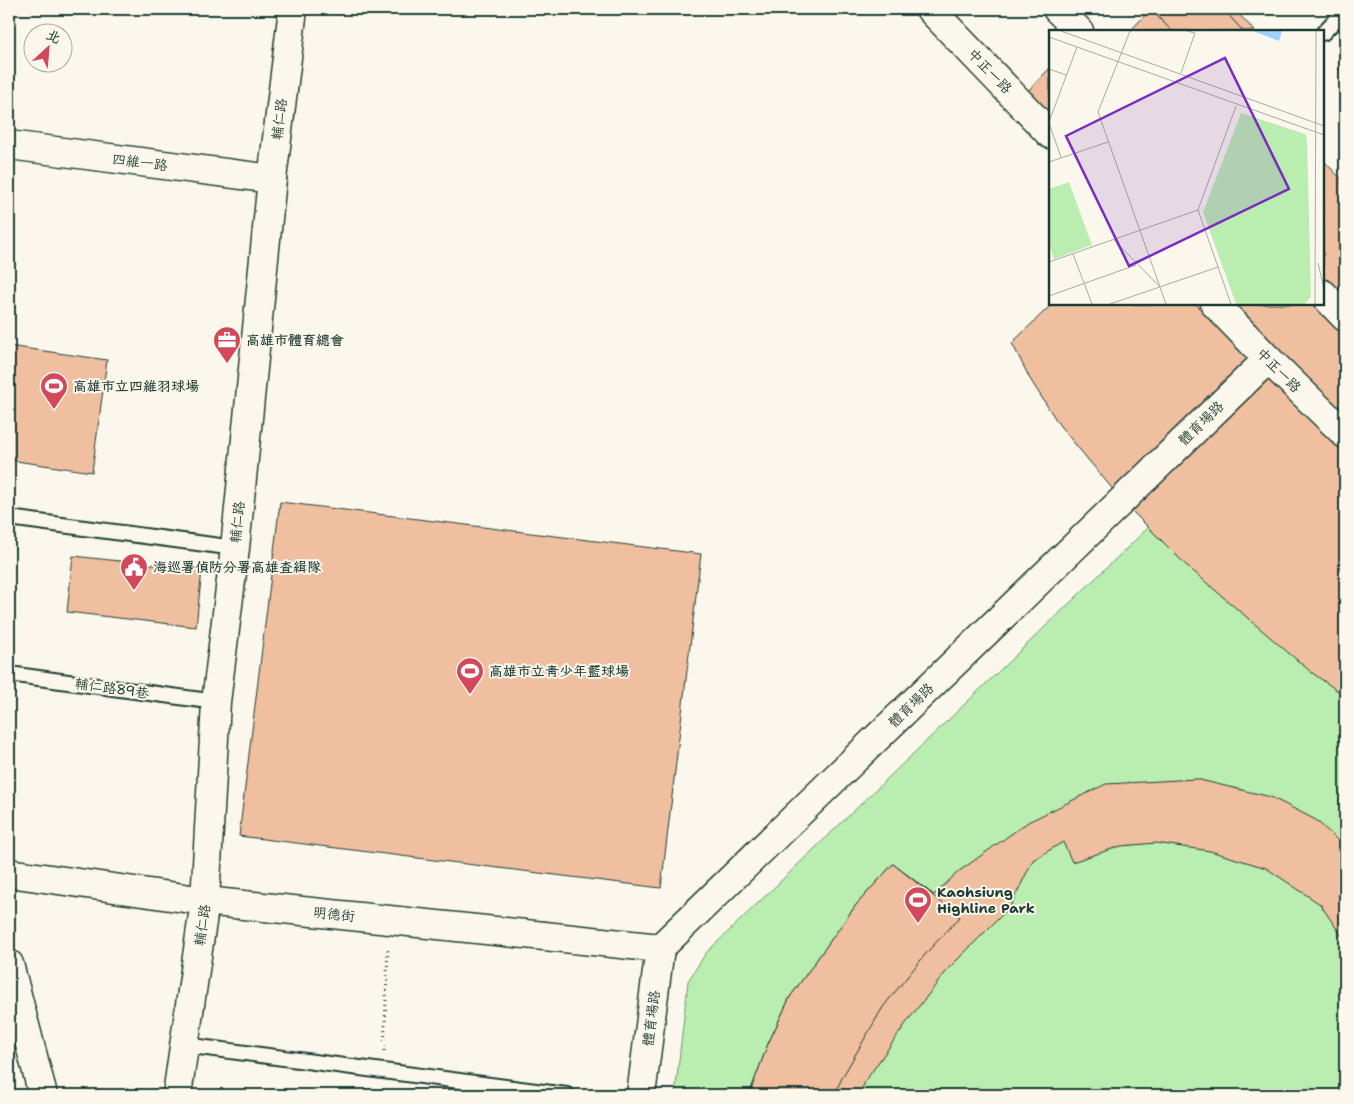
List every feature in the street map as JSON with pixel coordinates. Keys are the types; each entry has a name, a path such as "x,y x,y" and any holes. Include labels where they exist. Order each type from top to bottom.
{"street":[{"name":"輔仁路","path":"177,1095 205,900 216,702 235,548 272,179 293,9"},
{"name":"中正一路","path":"930,9 1049,133"},
{"path":"1057,9 1078,30"},
{"name":"四維一路","path":"9,145 272,179"},
{"path":"1324,295 1345,318"},
{"name":"中正一路","path":"1216,305 1345,434"},
{"name":"體育場路","path":"641,1095 660,948 1268,359"},
{"name":"明德街","path":"9,874 205,900 660,948"},
{"path":"9,964 43,1095"}],"lane":[{"path":"1324,32 1345,10"},
{"path":"9,518 235,548"},
{"name":"輔仁路89巷","path":"9,674 216,702"},
{"path":"184,1045 567,1095"}],"path":[{"path":"383,1070 389,920"}],"green space":[{"path":"1258,422 1279,424 1345,489 1345,1095 675,1095 688,981 706,953"}],"building":[{"path":"1151,9 1234,9 1254,30 1131,30"},
{"path":"1165,9 1223,9 1242,30 1171,30 1157,16"},
{"path":"1345,54 1345,118 1343,116 1339,60"},
{"path":"1049,69 1049,121 1024,95"},
{"path":"1324,161 1345,183 1345,696 1311,672 1186,565 1126,505 1060,426 1030,379 1012,343 1051,305 1197,305 1210,319 1223,305 1324,305"},
{"name":"高雄市立四維羽球場","path":"9,346 107,360 92,472 9,460"},
{"name":"高雄市立青少年籃球場","path":"280,502 701,554 661,888 239,836"},
{"name":"海巡署偵防分署高雄查緝隊","path":"73,556 202,570 196,627 67,612"},
{"name":"Kaohsiung Highline Park","path":"1196,779 1271,797 1316,820 1345,847 1345,941 1320,904 1266,868 1210,851 1156,843 1121,846 1072,862 1063,842 1033,860 1010,907 950,967 909,1019 866,1080 859,1095 749,1095 768,1044 790,997 856,905 893,864 934,895 958,872 1028,822 1106,784"},
{"path":"893,864 960,917 928,951 883,1007 834,1095 749,1095 768,1044 790,997 856,905"}],"place":[{"name":"高雄市體育總會","path":"227,364"},
{"name":"高雄市立四維羽球場","path":"54,410"},
{"name":"海巡署偵防分署高雄查緝隊","path":"134,591"},
{"name":"高雄市立青少年籃球場","path":"470,695"},
{"name":"Kaohsiung Highline Park","path":"918,924"}]}
